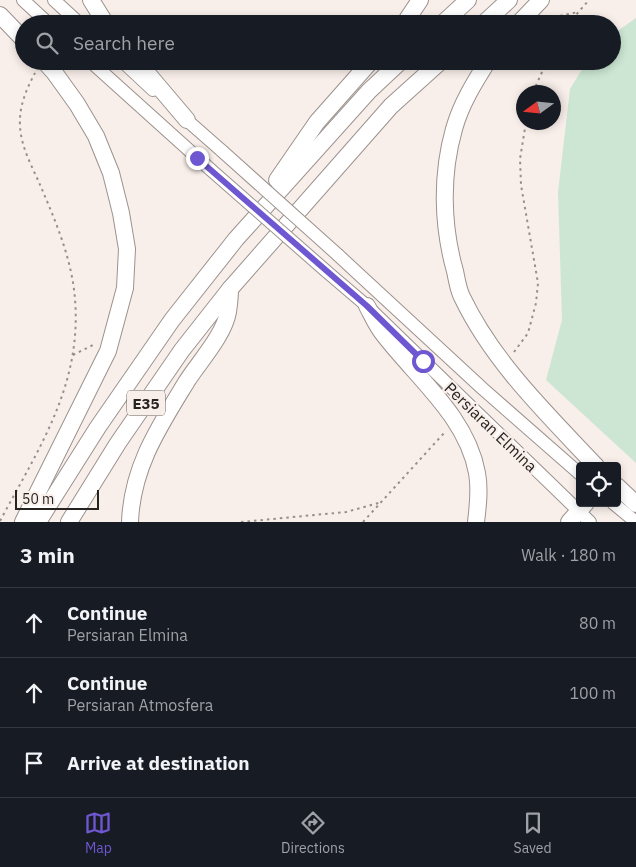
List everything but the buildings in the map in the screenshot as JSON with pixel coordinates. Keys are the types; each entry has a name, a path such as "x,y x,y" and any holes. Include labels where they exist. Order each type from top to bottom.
{"highway":[{"path":"91,0 100,15"},
{"path":"410,15 420,0"},
{"path":"452,15 468,0"},
{"path":"493,15 509,0"},
{"path":"527,15 541,0"},
{"path":"0,15 15,31"},
{"path":"23,522 108,351 125,288 127,249 121,213 111,174 96,136 77,104 54,72 48,70"},
{"path":"145,70 188,120"},
{"path":"236,239 317,122 363,70"},
{"name":"E35","path":"38,522 98,427 172,320 236,239 369,91 391,70"},
{"name":"E35","path":"69,522 118,443 177,358 230,289 391,106 431,70"},
{"path":"482,70 469,91 454,129 445,179 444,216 450,254 461,296 482,333 509,371 592,462"},
{"path":"130,522 131,501 138,472 144,457 187,382 221,331 228,313 230,289"},
{"path":"367,306 383,334 442,402 467,440 477,472 478,501 476,522"},
{"path":"621,490 636,504"}],"main road":[{"path":"23,0 39,15"},
{"path":"54,0 70,15"},
{"name":"Persiaran Elmina","path":"100,70 210,170 367,306 581,515"},
{"name":"Persiaran Elmina","path":"132,70 338,255 483,389 576,470"},
{"path":"618,507 636,522"}],"path":[{"path":"576,15 589,0"},
{"path":"564,15 578,12"},
{"path":"0,521 50,429 63,398 71,371 75,340 75,298 70,267 56,221 22,144 20,125 23,96 37,70"},
{"path":"536,85 543,70"},
{"path":"512,354 528,334 536,303 538,283 521,184 520,159 525,130"},
{"path":"73,355 112,335"},
{"path":"363,522 447,430"},
{"path":"241,522 346,512 382,502"}],"green space":[{"path":"636,18 636,463 546,380 562,320 558,192 570,89 582,70 621,70 621,29"}],"route":[{"path":"197,158 367,306 423,361"}]}
